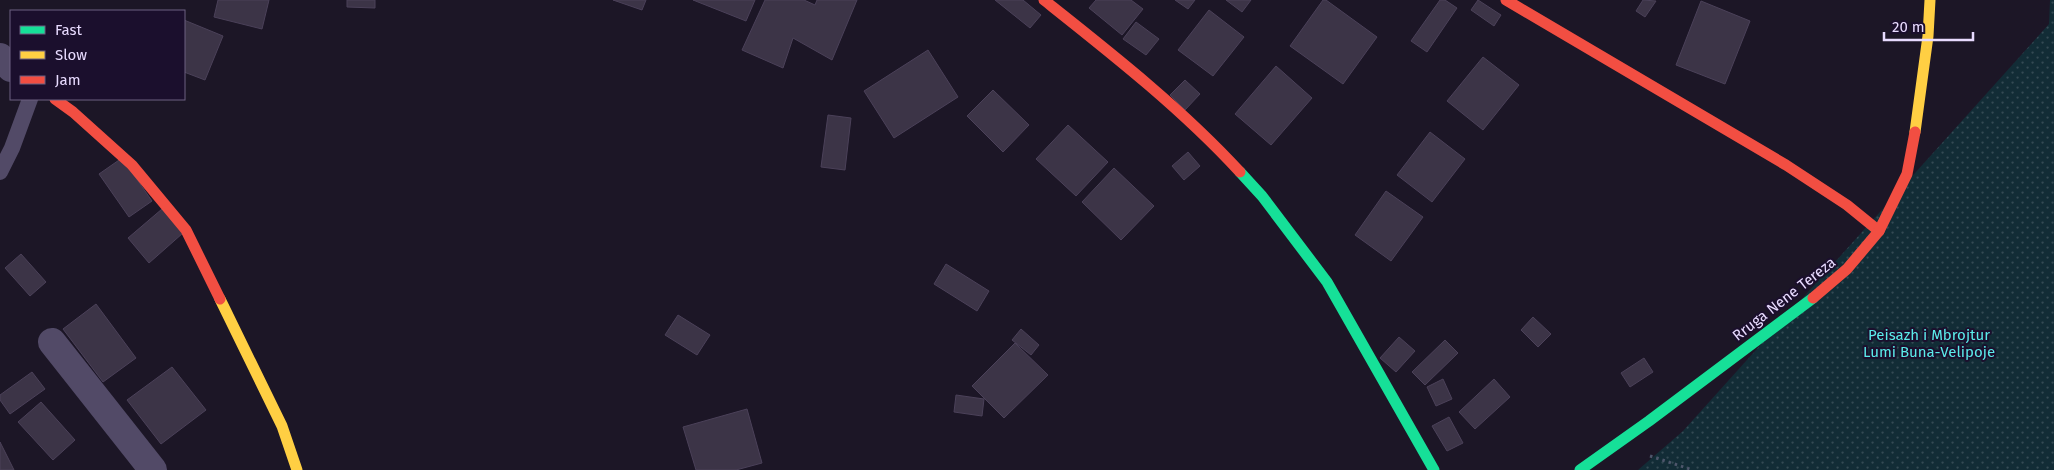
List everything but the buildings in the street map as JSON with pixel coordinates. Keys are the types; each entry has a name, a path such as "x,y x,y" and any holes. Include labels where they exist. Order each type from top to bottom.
{"street":[{"path":"1044,0 1130,68 1218,148 1262,196 1327,282 1434,470"},
{"path":"1506,0 1786,166 1847,205 1879,232"},
{"name":"Rruga Nene Tereza","path":"1580,470 1823,290 1847,269 1879,232 1907,174 1925,56 1930,0"},
{"path":"0,57 10,67"},
{"path":"56,100 73,112 132,165 186,230 282,426 297,470"},
{"path":"52,342 153,470"}],"lane":[{"path":"0,172 12,148 30,100"}],"path":[{"path":"1612,447 1653,457 1693,470"}],"green space":[{"name":"Peisazh i Mbrojtur Lumi Buna-Velipoje","path":"2050,0 2054,0 2054,470 1638,470 1683,431 2049,24"}],"traffic: fast":[{"path":"1240,172 1262,196 1327,282 1434,470"},
{"path":"1580,470 1649,421 1813,298"}],"traffic: slow":[{"path":"1915,132 1928,36 1930,0"},
{"path":"220,299 282,426 297,470"}],"traffic: jam":[{"path":"1044,0 1170,104 1240,172"},
{"path":"1506,0 1786,165 1847,205 1879,231"},
{"path":"56,100 73,112 132,165 186,230 220,299"},
{"path":"1813,298 1847,269 1879,231 1907,174 1915,132"}]}
